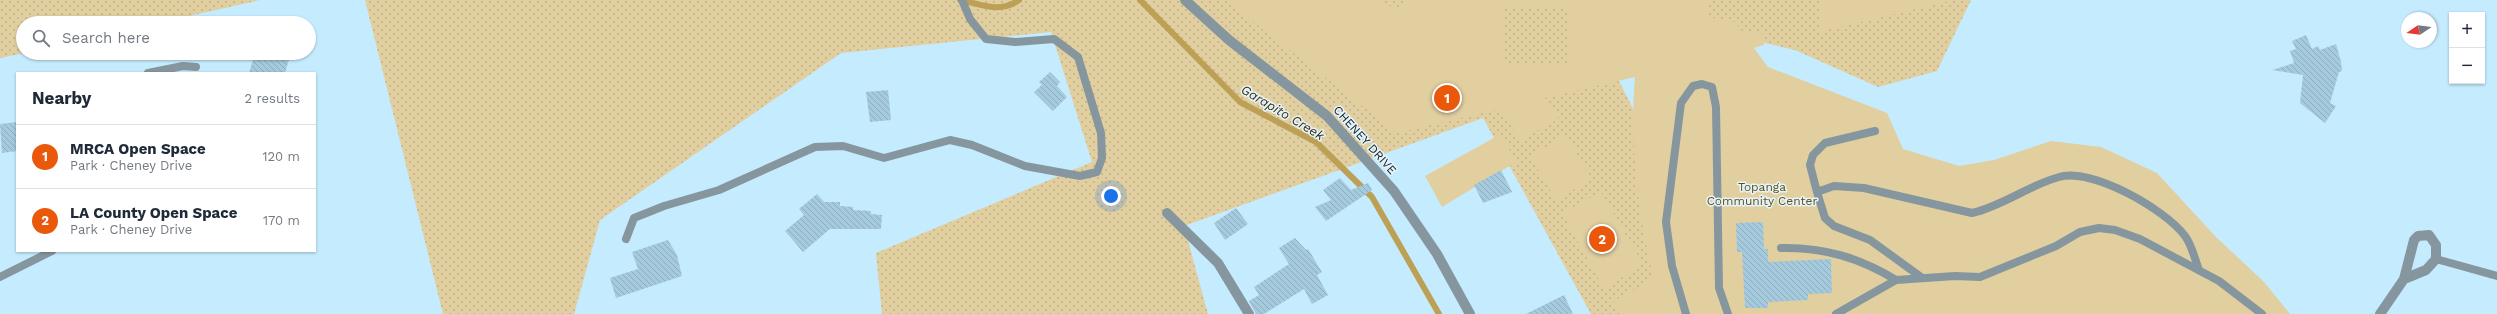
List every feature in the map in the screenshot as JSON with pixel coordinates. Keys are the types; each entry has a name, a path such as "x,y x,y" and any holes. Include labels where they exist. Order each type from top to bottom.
{"street":[{"name":"CHENEY DRIVE","path":"1185,0 1228,40 1327,116 1394,191 1437,254 1470,314"},
{"path":"1167,213 1218,263 1249,314"},
{"path":"2380,314 2404,279 2409,254 2418,236 2424,234 2433,239 2436,245 2436,259 2426,270 2404,279"}],"lane":[{"path":"626,239 634,218 664,206 719,190 779,165 815,147 843,146 884,158 950,140 972,145 1025,166 1080,176 1097,172 1102,158 1101,133 1078,57 1054,39 1016,42 986,39 970,20 962,0"},
{"path":"153,72 183,66 196,67"},
{"path":"1686,314 1672,266 1666,222 1681,104 1692,86 1702,84 1712,87 1716,107 1719,288 1728,314"},
{"path":"1876,131 1825,143 1813,155 1810,165 1825,218 1834,226 1870,240 1921,277"},
{"path":"1817,192 1834,186 1864,188 1972,213 1990,209 2058,177 2086,178 2116,187 2164,216 2186,237 2199,270"},
{"path":"1836,314 1896,280 1921,277 1980,278 2042,252 2080,232 2099,228 2115,230 2140,239 2199,270 2219,281 2262,314"},
{"path":"1781,248 1804,247 1844,254 1872,265 1896,280"},
{"path":"0,277 50,252"},
{"path":"2436,259 2497,276"}],"green space":[{"path":"0,0 260,0 189,16 16,16 16,55 0,58"},
{"path":"365,0 1971,0 1937,71 1878,87 1795,50 1710,30 1616,75 1655,152 1710,314 1591,314 1483,118 1184,226 1208,314 882,314 876,253 1092,162 1051,32 841,53 600,220 574,314 443,314"},
{"name":"Topanga Community Center","path":"1225,0 1382,0 1398,12 1408,0 1708,0 1708,17 1735,22 1742,31 1762,31 1764,45 1754,48 1768,67 1887,113 1903,149 1959,166 1994,160 2051,141 2101,147 2157,173 2216,237 2264,282 2290,314 1621,314 1613,301 1652,280 1654,281 1643,231 1636,179 1633,128 1635,77 1545,98 1559,119 1520,140 1500,109 1397,133","holes":["1504,9 1567,9 1568,63 1503,64"]},
{"path":"1819,0 1954,0 1819,32"},
{"path":"1501,134 1516,162 1442,207 1425,176"},
{"path":"1566,135 1592,179 1556,200 1530,156"},
{"path":"1601,192 1643,264 1604,289 1562,213"}],"building":[{"path":"2306,35 2312,49 2318,46 2320,50 2336,44 2341,62 2342,71 2339,72 2330,103 2336,106 2325,123 2300,103 2303,75 2272,70 2294,63 2290,51 2296,49 2292,41"},
{"path":"253,60 289,60 285,72 249,72"},
{"path":"1050,72 1060,82 1057,86 1067,97 1053,111 1034,92 1042,85 1039,82"},
{"path":"888,90 891,120 870,122 866,92"},
{"path":"16,122 16,151 2,153 0,124"},
{"path":"1501,170 1512,192 1483,203 1474,185"},
{"path":"1340,178 1351,190 1368,183 1372,190 1326,221 1315,207 1331,200 1323,190"},
{"path":"817,194 824,202 840,202 840,206 853,207 853,210 871,211 871,214 882,215 881,229 830,229 803,252 785,231 804,215 799,209"},
{"path":"1236,208 1248,224 1225,240 1214,223"},
{"path":"1763,222 1764,249 1768,249 1768,262 1831,259 1832,293 1808,294 1808,300 1768,302 1768,308 1745,308 1742,252 1737,252 1736,223"},
{"path":"1295,238 1306,250 1308,249 1322,272 1317,275 1328,295 1312,304 1304,289 1264,314 1256,314 1249,301 1259,295 1254,287 1289,264 1279,248"},
{"path":"668,240 677,255 682,276 616,298 610,278 638,269 632,252"},
{"path":"1564,295 1573,314 1526,314"}],"waterway":[{"name":"Garapito Creek","path":"960,0 990,7 1004,6 1019,0"},
{"name":"Garapito Creek","path":"1140,0 1240,102 1316,142 1372,197 1439,314"}],"place":[{"name":"MRCA Open Space","path":"1447,98"},
{"name":"LA County Open Space","path":"1602,239"}]}
